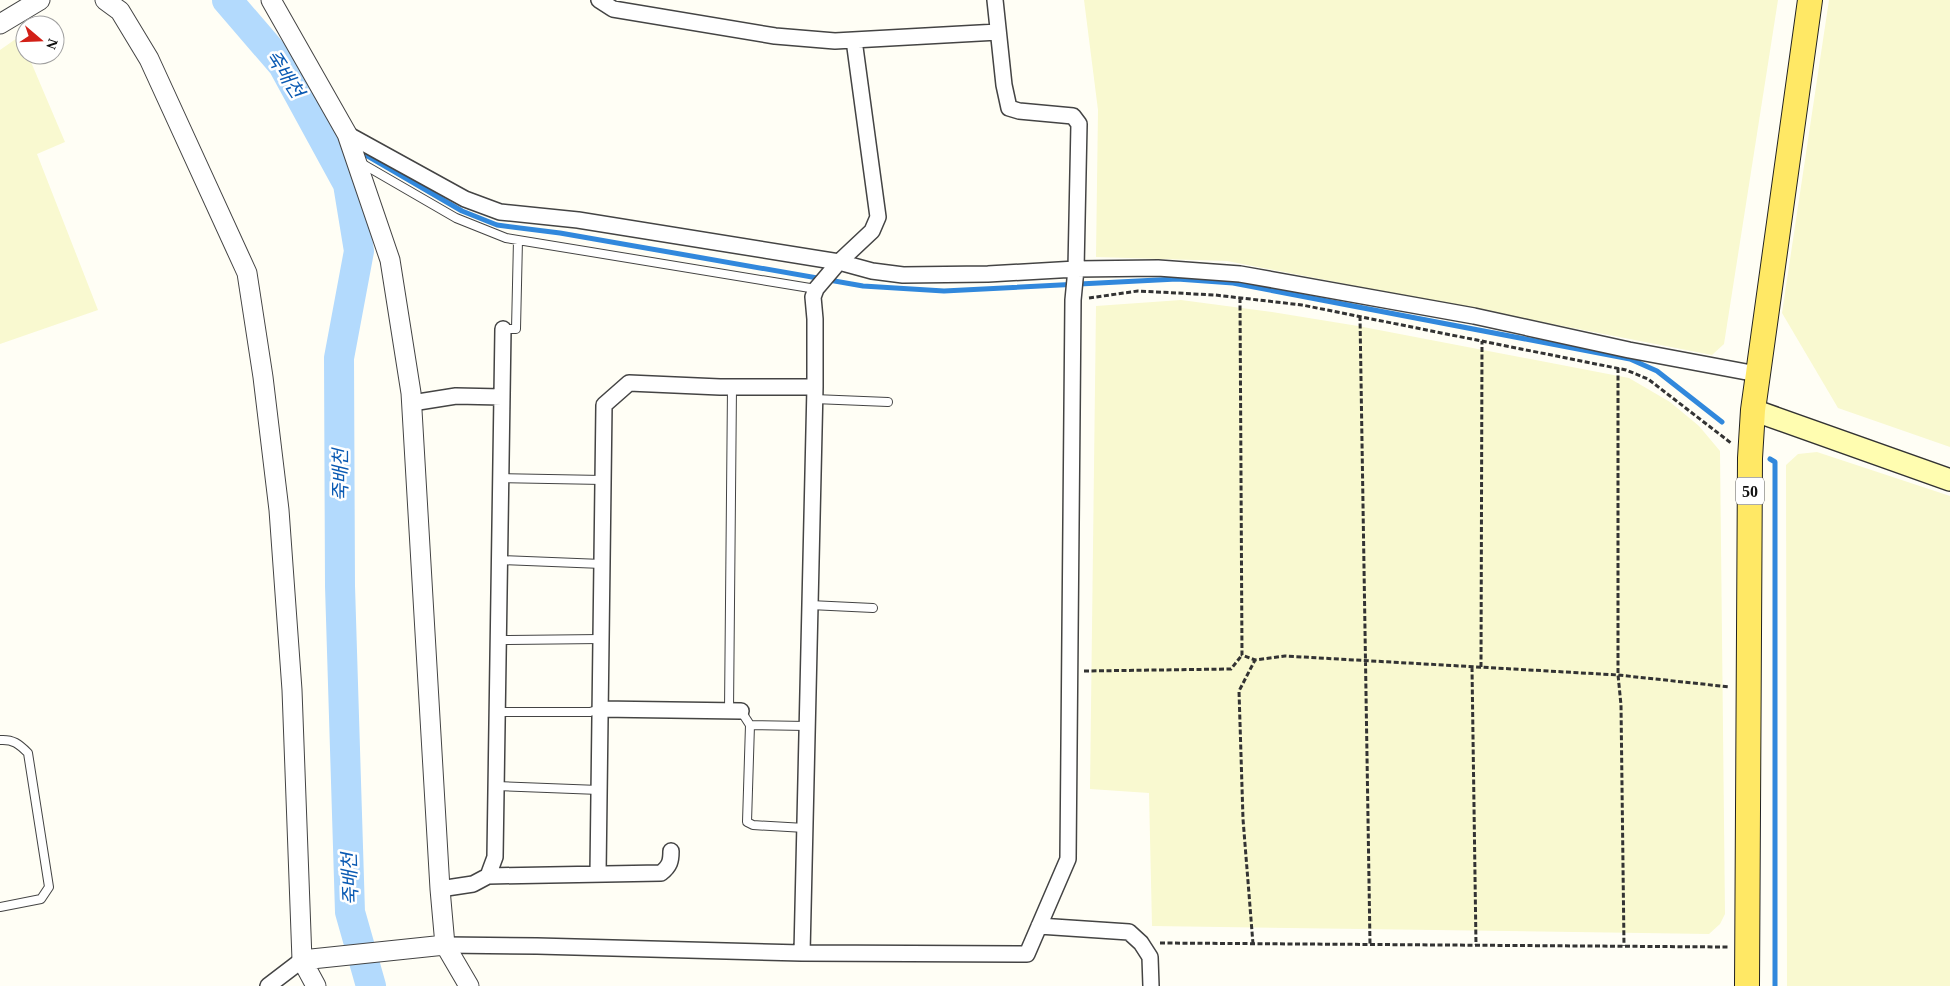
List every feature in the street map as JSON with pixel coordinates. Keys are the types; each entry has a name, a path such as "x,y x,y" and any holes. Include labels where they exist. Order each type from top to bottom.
{"main road":[{"name":"50","path":"1747,986 1750,458 1753,410 1810,0"},
{"path":"1753,410 1950,480"}],"street":[{"path":"0,24 40,0"},
{"path":"105,0 120,11 149,60 247,273 263,377 279,510 292,690 302,960 316,986"},
{"path":"271,0 348,135 390,260 412,403 440,889 445,945 470,986"},
{"path":"599,0 613,9 775,36 854,40 998,32"},
{"path":"268,986 302,960 445,945 802,953 1027,954 1068,859 1073,296 1079,124 1073,116 1019,111 1009,108 995,0"},
{"path":"802,953 814,393 813,297 816,289 837,265 872,230 878,218 854,40"},
{"path":"348,135 464,199 500,212 578,220 903,275 1158,268 1240,274 1474,316 1629,350 1757,374"},
{"path":"488,876 495,857 503,329"},
{"path":"598,874 604,405 629,383 732,387 814,393"},
{"path":"412,403 456,396 502,397"},
{"path":"600,709 735,711"},
{"path":"440,889 474,884 488,876 661,872 667,868 671,860 670,851"},
{"path":"1039,926 1129,932 1142,943 1150,957 1151,986"}],"lane":[{"path":"357,161 456,218 506,238 816,289"},
{"path":"503,329 516,329 518,240"},
{"path":"732,387 735,711 750,725 807,726"},
{"path":"814,393 888,402"},
{"path":"501,478 603,480"},
{"path":"500,560 602,564"},
{"path":"810,605 873,608"},
{"path":"498,640 601,639"},
{"path":"497,712 590,712 600,709"},
{"path":"750,725 747,822 805,828"},
{"path":"0,740 7,739 18,743 28,753 49,887 41,899 0,907"},
{"path":"496,786 599,790"}],"path":[{"path":"1073,296 1138,291 1240,298 1302,305 1618,368 1648,379 1750,458"},
{"path":"1070,671 1231,669 1242,656 1240,298"},
{"path":"1360,316 1370,944"},
{"path":"1481,667 1482,341"},
{"path":"1618,368 1618,675 1621,705 1624,946"},
{"path":"1242,656 1255,660 1285,656 1618,675 1749,690"},
{"path":"1253,944 1243,818 1238,691 1255,660"},
{"path":"1472,667 1476,945"},
{"path":"1142,943 1748,947"}],"green space":[{"path":"1084,0 1778,0 1724,344 1712,355 1227,261 1096,257 1098,110"},
{"path":"1829,0 1950,0 1950,447 1838,408 1782,313"},
{"path":"15,40 15,65 32,65 65,142 37,154 98,310 0,344 0,50"},
{"path":"1181,300 1358,326 1629,378 1670,402 1699,426 1720,451 1725,914 1720,924 1709,934 1152,926 1149,793 1090,789 1096,306"},
{"path":"1817,452 1950,496 1950,986 1787,986 1786,465 1798,454"}],"waterway":[{"name":"죽배천","path":"227,0 283,65 348,184 359,251 339,358 340,586 350,912 371,986"},
{"path":"316,126 343,142"},
{"path":"359,151 462,211 497,225 560,233 863,286 944,291 1177,279 1233,283 1630,359 1657,371 1722,422"},
{"path":"1770,459 1775,462 1775,986"}]}
